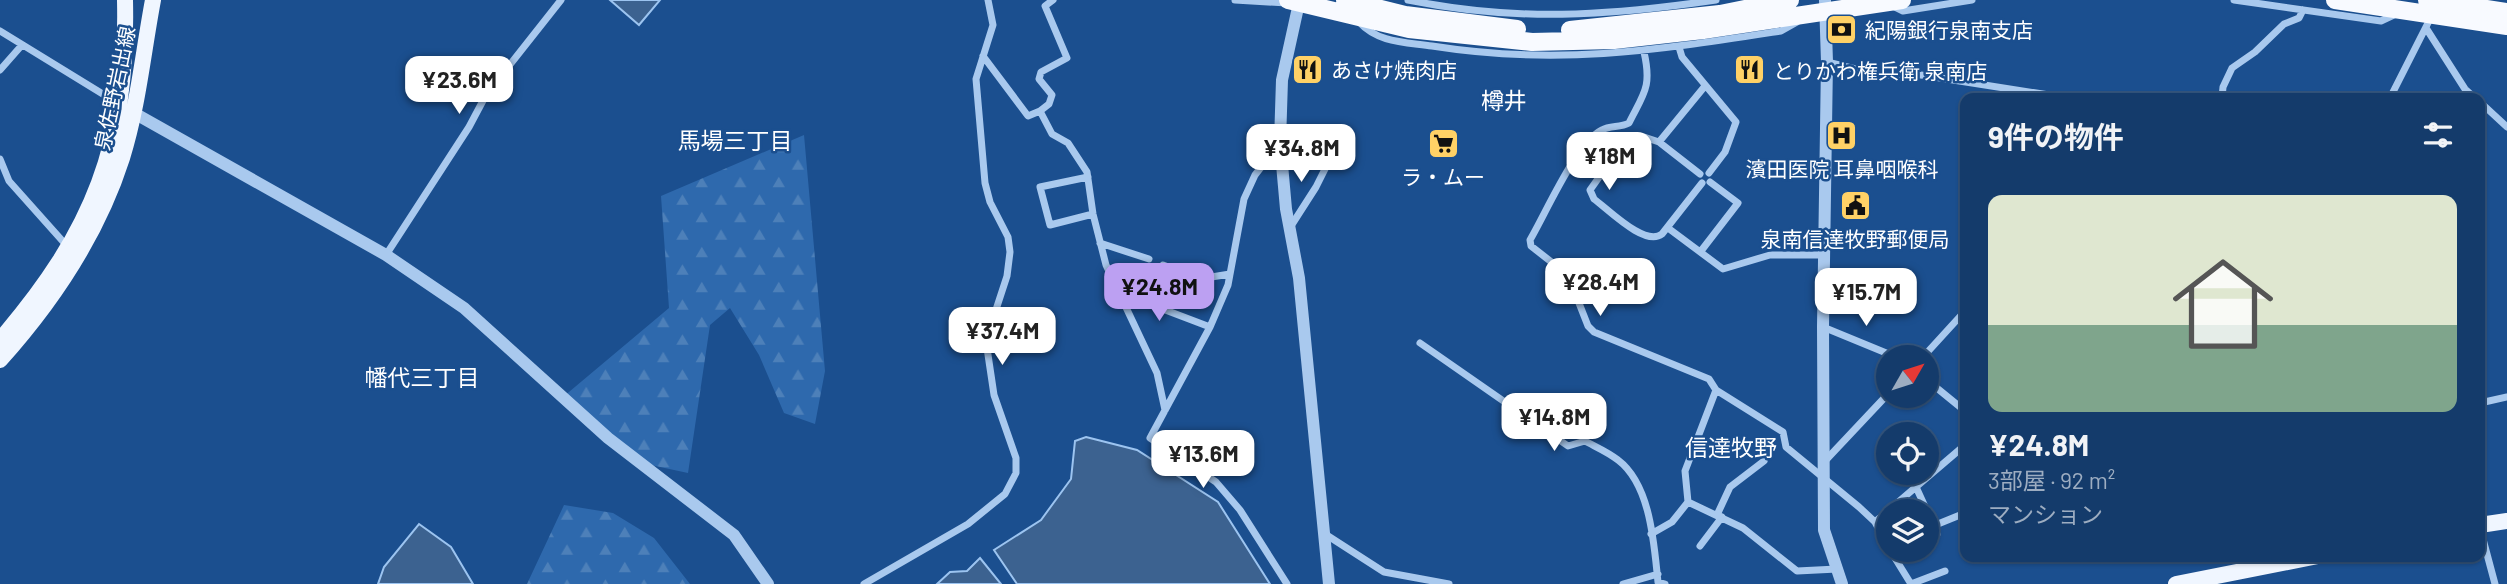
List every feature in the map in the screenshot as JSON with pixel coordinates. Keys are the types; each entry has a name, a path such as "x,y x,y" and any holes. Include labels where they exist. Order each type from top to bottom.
{"highway":[{"path":"1345,0 1405,15 1481,26 1556,31 1625,26 1790,0"},
{"path":"2335,0 2402,12 2468,2 2507,12"},
{"path":"1295,1 1355,18 1467,38 1532,42 1614,40 1820,9 1895,2"},
{"path":"2432,9 2506,31"}],"main road":[{"name":"泉佐野岩出線","path":"0,360 37,315 92,229 122,159 127,109 125,0"},
{"name":"泉佐野岩出線","path":"0,340 40,290 81,226 127,109 153,0"},
{"path":"2485,525 2507,521"},
{"path":"2176,584 2265,562"}],"street":[{"path":"386,255 470,127 486,94 561,0"},
{"path":"864,584 968,524 1005,494 1016,473 1016,458 1009,432 994,395 988,370 989,331 1007,275 1010,252 1008,237 990,202 985,183 976,79 993,25 988,0"},
{"path":"983,56 1028,116 1049,104 1052,95 1039,79 1041,72 1067,58 1045,6 1053,0"},
{"path":"1235,0 1295,1 1282,80 1280,142 1289,229 1299,278 1329,584"},
{"path":"1408,0 1494,12 1565,17 1643,11 1716,0"},
{"path":"1895,2 1903,11 1972,0"},
{"path":"2234,0 2381,22 2402,12"},
{"path":"1355,18 1368,33 1378,38 1454,50 1547,58 1644,52 1782,31 1820,9 1827,62 1822,327 1824,530 1842,584"},
{"path":"2392,93 2432,9"},
{"path":"2432,9 2465,89 2469,93"},
{"path":"2222,93 2232,68 2255,52 2284,23 2299,19 2304,10"},
{"path":"0,31 127,109 386,255 464,309 608,438 734,535 768,584"},
{"path":"0,70 22,45"},
{"path":"1679,47 1682,57 1736,122 1725,152 1707,179 1658,238 1641,235 1594,199 1590,190 1619,152 1644,137 1659,142 1700,174 1707,179 1738,203 1701,251"},
{"path":"1644,52 1650,77 1629,123 1599,131 1567,168 1564,181 1530,240 1531,246 1568,275 1588,326 1594,332 1709,379 1716,390 1783,432 1786,447 1875,523 1960,449"},
{"path":"1827,62 1880,75 1921,75 2036,93"},
{"path":"1659,142 1705,86"},
{"path":"2485,107 2507,127"},
{"path":"1040,111 1052,134 1068,143 1078,156 1088,177 1100,243 1117,292 1157,373 1166,410"},
{"path":"1280,142 1255,175 1244,199 1230,274 1210,327 1150,438 1216,482 1240,510 1287,584"},
{"path":"1289,229 1316,187 1334,151"},
{"path":"0,159 9,181 68,247"},
{"path":"1088,177 1040,187 1050,225 1093,214"},
{"path":"1668,228 1728,270 1770,255 1824,255"},
{"path":"1100,243 1149,259"},
{"path":"1163,265 1199,279 1230,274"},
{"path":"1117,292 1210,327"},
{"path":"1934,345 1960,316"},
{"path":"1822,327 1876,349"},
{"path":"1420,343 1568,446 1585,441 1619,460 1636,483 1657,552 1658,582 1665,584"},
{"path":"1651,534 1672,522 1688,502 1685,471 1716,390"},
{"path":"1939,390 1960,407"},
{"path":"2485,402 2507,397"},
{"path":"1823,462 1876,407"},
{"path":"1700,546 1719,516 1730,487 1764,461"},
{"path":"1916,487 1922,499"},
{"path":"1688,502 1743,527 1797,571 1836,569"},
{"path":"1939,528 1960,516"},
{"path":"1325,534 1384,572 1449,584"},
{"path":"2485,545 2495,584"},
{"path":"1898,562 1911,584 1945,571"},
{"path":"1623,584 1658,574"}],"green space":[{"path":"804,135 825,371 815,424 784,413 759,355 730,308 710,325 688,473 637,462 563,397 669,308 661,196"},
{"path":"564,505 613,513 654,538 690,584 527,584"}],"shaded area":[{"path":"610,0 660,0 639,25"},
{"path":"1086,437 1137,450 1218,502 1270,584 1017,584 994,550 1041,520 1071,479 1075,441"},
{"path":"419,524 451,547 473,584 378,584 384,567"},
{"path":"980,558 1001,584 937,584 950,572 967,571"}],"place":[{"name":"紀陽銀行泉南支店","path":"1842,29"},
{"name":"あさけ焼肉店","path":"1308,69"},
{"name":"とりかわ権兵衛 泉南店","path":"1750,70"},
{"name":"濱田医院 耳鼻咽喉科","path":"1842,136"},
{"name":"ラ・ムー","path":"1443,144"},
{"name":"泉南信達牧野郵便局","path":"1855,206"}],"district":[{"name":"樽井","path":"1504,100"},
{"name":"馬場三丁目","path":"735,140"},
{"name":"幡代三丁目","path":"422,377"},
{"name":"信達牧野","path":"1731,447"}]}
